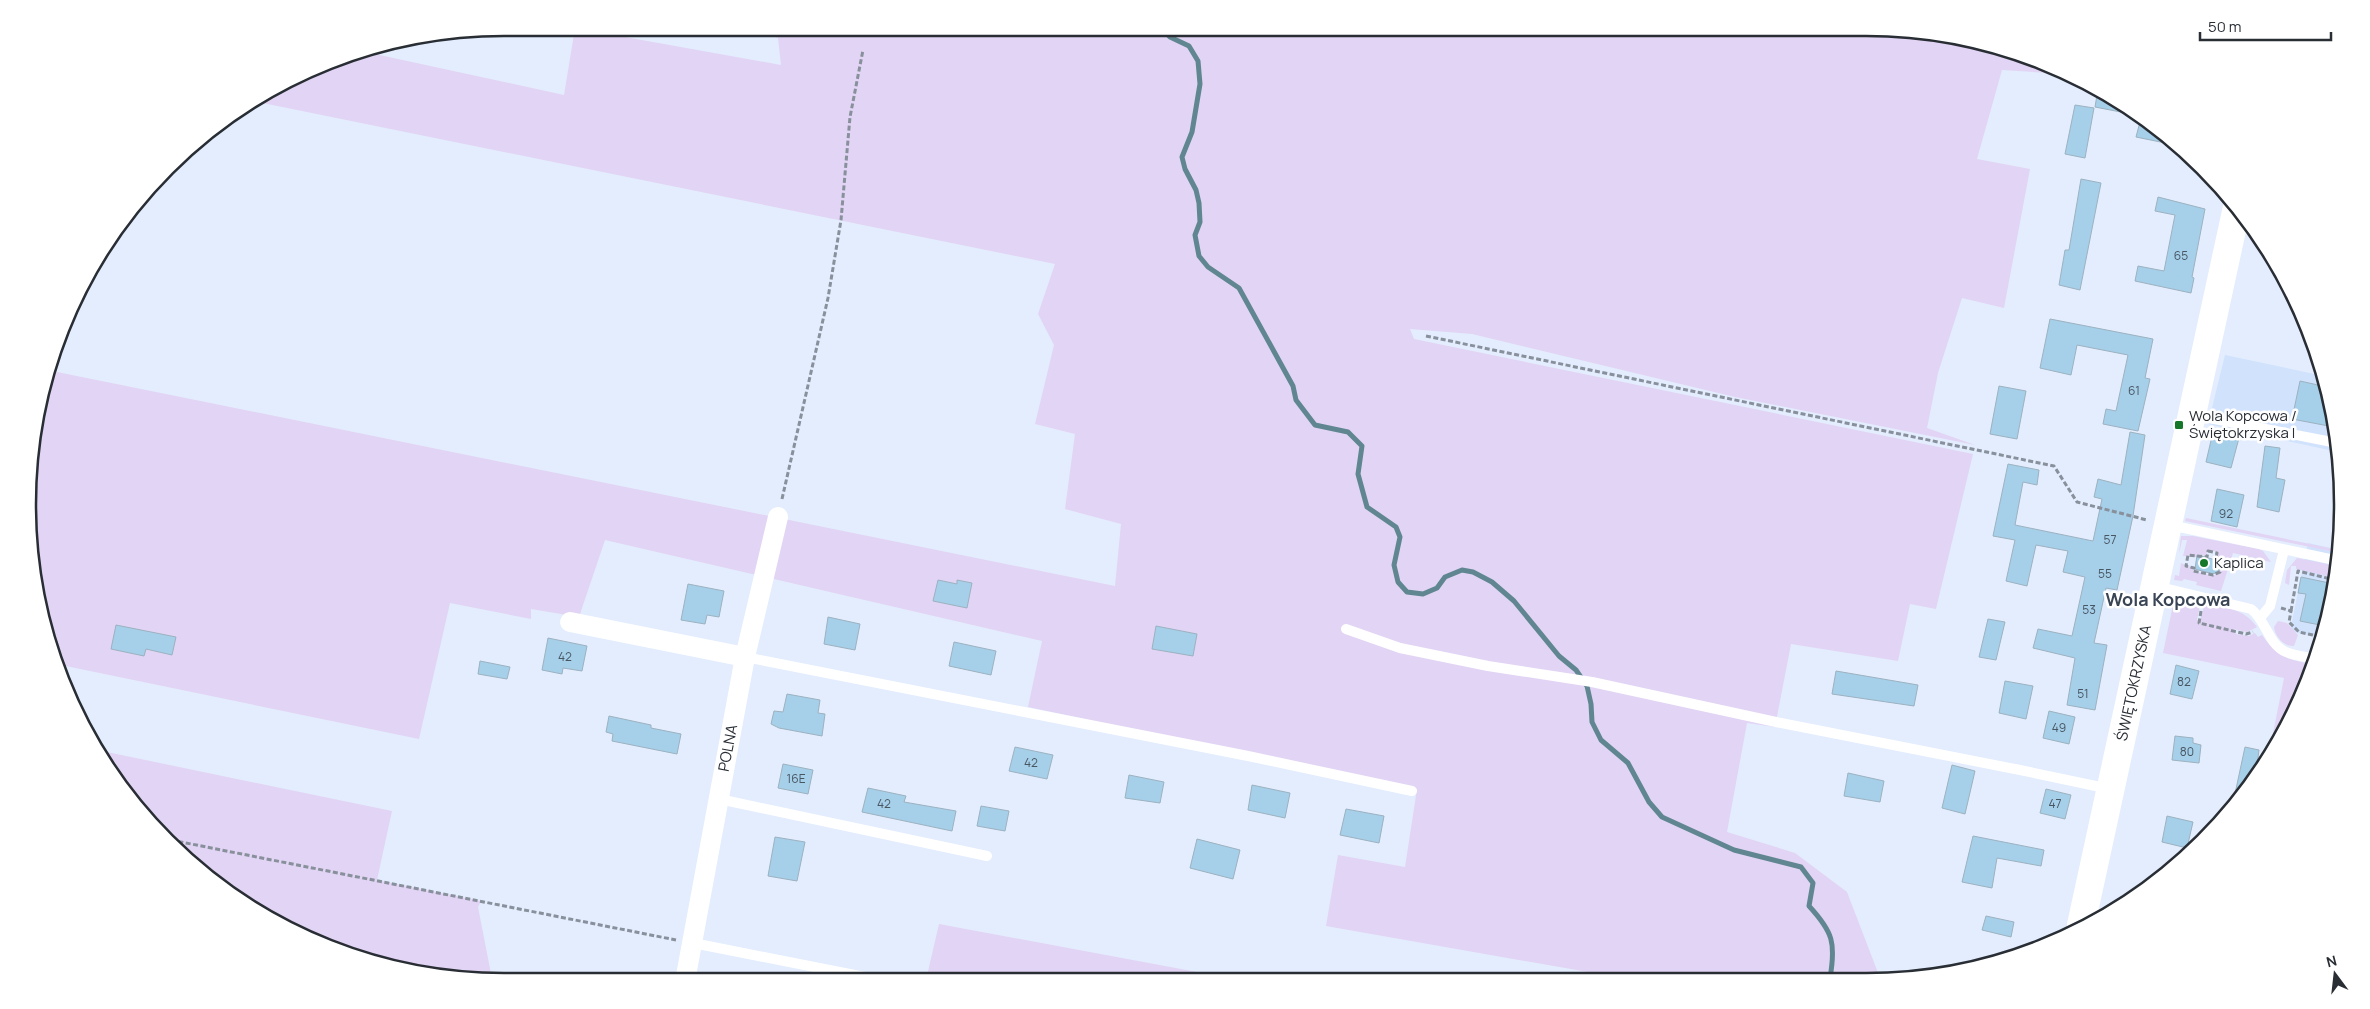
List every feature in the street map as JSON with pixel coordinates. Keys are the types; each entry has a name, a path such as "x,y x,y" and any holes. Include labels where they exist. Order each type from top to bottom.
{"street":[{"name":"ŚWIĘTOKRZYSKA","path":"2082,919 2235,216"},
{"name":"POLNA","path":"687,973 745,657 778,517"},
{"path":"570,622 745,657"}],"lane":[{"path":"2193,415 2330,442"},
{"path":"2169,525 2331,559"},
{"path":"2260,618 2270,606 2284,550"},
{"path":"2155,586 2247,608 2260,618 2274,642 2286,652 2308,657"},
{"path":"1346,629 1400,648 1488,666 1592,682 1776,722 2110,789"},
{"path":"745,657 1239,754 1412,791"},
{"path":"719,798 987,856"},
{"path":"693,943 845,973"}],"path":[{"path":"778,517 828,298 841,220 850,117 863,50"},
{"path":"1426,336 2054,466 2076,502 2169,525"},
{"path":"2208,551 2217,553 2216,558 2221,564 2220,572 2213,575 2193,571 2194,568 2186,566 2188,556 2206,557 2208,551"},
{"path":"2315,635 2300,632 2289,622 2298,572 2328,578"},
{"path":"2270,606 2291,611"},
{"path":"2202,607 2198,623 2246,634 2256,631 2258,635 2267,630"},
{"path":"179,842 693,943"}],"shaded area":[{"path":"574,36 620,36 781,65 778,38 773,36 1866,36 1927,40 1957,45 1987,52 2047,73 2002,70 1977,159 2030,169 2004,308 1962,298 1938,373 1927,428 1975,445 1735,397 1472,334 1410,329 1414,339 1973,454 1936,609 1910,604 1898,661 1791,644 1775,727 1747,723 1727,832 1795,853 1847,892 1878,973 1594,973 1326,926 1338,855 1405,867 1417,789 1028,707 1042,641 605,540 579,617 531,609 531,619 450,603 419,739 65,666 52,626 45,596 37,535 36,504 40,443 56,372 1115,586 1121,524 1065,509 1075,434 1035,424 1054,345 1038,314 1055,264 263,103 325,72 376,54 564,95"},
{"path":"2225,355 2315,374 2325,413 2331,450 2208,424"},
{"path":"2186,518 2332,548 2331,551 2185,521"},
{"path":"2181,536 2193,536 2259,549 2263,551 2271,562 2233,553 2221,591 2196,585 2197,582 2184,579 2182,581 2174,580 2175,575 2179,576 2181,563 2193,568 2193,571 2213,576 2220,572 2222,564 2217,558 2218,552 2208,550 2206,556 2197,554 2196,557 2183,556 2187,540 2182,540 2179,554"},
{"path":"2308,543 2332,548 2325,596 2315,636 2290,631"},
{"path":"2297,558 2330,565 2328,576 2296,569 2296,566 2291,566 2289,585 2285,583 2287,570"},
{"path":"2174,600 2200,606 2197,620 2200,621 2205,603 2240,612 2257,627 2247,632 2233,629 2236,634 2249,636 2255,633 2258,637 2262,635 2273,649 2279,653 2306,663 2272,736 2284,678 2163,653"},
{"path":"2278,621 2287,623 2298,635 2294,646 2287,645 2278,637 2274,627"},
{"path":"107,752 392,811 377,880 481,901 478,907 491,973 443,969 413,964 383,957 325,937 270,910 244,894 196,857 152,813 133,790"},
{"path":"939,924 1203,973 928,973"}],"building":[{"path":"2097,97 2121,112 2095,107"},
{"path":"2075,105 2094,108 2085,158 2065,154"},
{"path":"2139,125 2162,142 2136,137"},
{"path":"2081,179 2101,183 2080,290 2059,285 2065,250 2069,250"},
{"path":"2158,197 2205,209 2192,277 2194,278 2191,293 2135,281 2138,266 2164,271 2175,215 2155,211"},
{"path":"2050,319 2153,339 2145,378 2150,379 2138,431 2103,424 2106,409 2116,411 2128,355 2077,345 2071,375 2040,368"},
{"path":"2300,381 2318,385 2327,426 2292,419"},
{"path":"1999,386 2026,391 2017,439 1990,434"},
{"path":"2130,432 2145,435 2133,516 2117,590 2106,588 2094,643 2107,645 2095,710 2067,705 2075,658 2033,648 2038,629 2072,636 2085,577 2063,572 2068,551 2036,545 2027,586 2006,581 2015,540 1993,536 2008,464 2039,470 2037,485 2023,482 2015,525 2093,541 2102,499 2094,497 2098,479 2121,485"},
{"path":"2213,432 2239,438 2231,468 2206,462"},
{"path":"2265,446 2280,448 2276,478 2285,480 2279,512 2257,507"},
{"path":"2217,489 2244,495 2237,527 2211,521"},
{"name":"Kaplica","path":"2197,555 2216,560 2220,565 2219,571 2213,574 2195,569"},
{"path":"2301,577 2327,583 2318,625 2300,621 2306,594 2298,593"},
{"path":"938,580 957,584 957,580 972,583 967,608 933,601"},
{"path":"688,584 724,591 719,617 707,615 705,624 681,620"},
{"path":"828,617 860,624 855,650 824,644"},
{"path":"1988,619 2005,622 1996,660 1979,657"},
{"path":"116,625 176,637 172,655 146,649 144,656 111,649"},
{"path":"1156,626 1197,634 1193,656 1152,649"},
{"path":"548,638 587,646 582,671 563,668 562,674 542,670"},
{"path":"954,642 996,651 991,675 949,666"},
{"path":"480,661 510,667 507,679 478,674"},
{"path":"2176,665 2199,671 2192,699 2170,694"},
{"path":"1836,671 1918,685 1914,706 1832,694"},
{"path":"2005,681 2033,686 2026,719 1999,713"},
{"path":"787,694 820,700 818,713 825,714 822,736 779,728 771,724 774,711 783,712"},
{"path":"2049,711 2075,717 2069,744 2043,738"},
{"path":"609,716 681,734 677,754 612,741 613,734 606,732"},
{"path":"2175,736 2193,738 2193,743 2201,745 2199,763 2172,760"},
{"path":"1015,747 1053,755 1047,779 1009,771"},
{"path":"2245,747 2259,750 2257,762 2235,792"},
{"path":"783,764 813,770 808,794 778,788"},
{"path":"1952,765 1975,771 1965,814 1942,808"},
{"path":"1848,773 1884,781 1880,802 1844,796"},
{"path":"1129,775 1164,782 1160,803 1125,798"},
{"path":"1252,785 1290,793 1285,818 1248,810"},
{"path":"868,788 906,796 904,802 956,811 952,831 862,812"},
{"path":"2046,789 2071,795 2065,819 2040,813"},
{"path":"981,806 1009,811 1005,831 977,826"},
{"path":"1346,809 1384,816 1379,843 1340,835"},
{"path":"2167,816 2193,822 2188,844 2185,847 2162,842"},
{"path":"1973,836 2044,850 2041,866 1997,858 1992,888 1962,882"},
{"path":"775,837 805,842 797,881 768,876"},
{"path":"1197,839 1240,850 1233,879 1190,868"},
{"path":"1986,916 2014,922 2011,937 1982,930"}],"waterway":[{"path":"1169,36 1189,46 1198,61 1200,84 1192,132 1182,157 1185,169 1196,190 1199,203 1200,222 1195,235 1199,256 1208,267 1239,288 1293,386 1296,400 1315,425 1348,432 1362,446 1358,474 1367,507 1396,527 1400,537 1394,565 1398,582 1407,592 1423,594 1437,588 1445,577 1462,570 1473,572 1492,582 1514,601 1559,656 1576,670 1587,686 1592,722 1601,740 1628,763 1649,802 1662,817 1734,850 1801,867 1813,883 1809,906 1823,923 1831,939 1833,956 1831,973"}],"place":[{"name":"Wola Kopcowa / Świętokrzyska I","path":"2179,425"},
{"name":"Kaplica","path":"2204,563"}],"district":[{"name":"Wola Kopcowa","path":"2168,600"}]}
